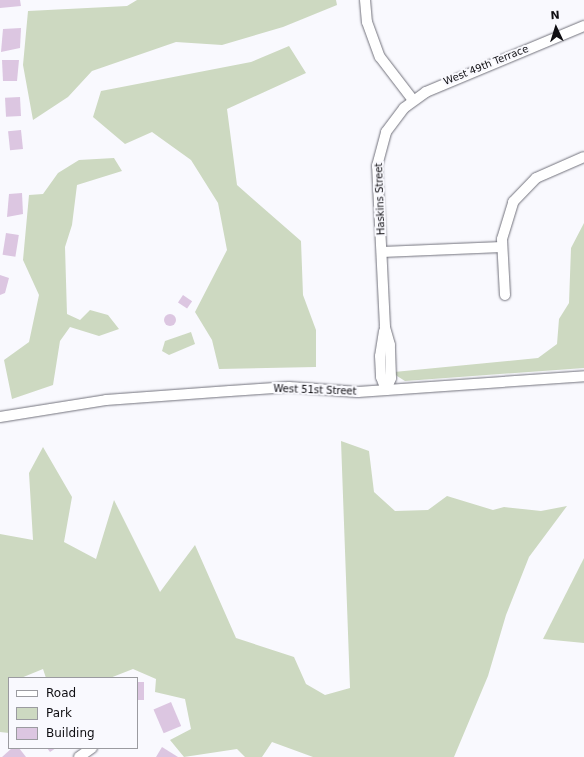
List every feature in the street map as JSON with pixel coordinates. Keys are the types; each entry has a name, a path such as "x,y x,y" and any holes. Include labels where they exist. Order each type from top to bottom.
{"street":[{"path":"365,0 367,22 380,57 413,100"},
{"name":"West 49th Terrace","path":"413,100 441,84 584,26"},
{"name":"Haskins Street","path":"386,390 381,377 380,356 385,327 379,150 396,117 413,100"},
{"path":"505,295 502,246 507,216 523,189 548,171 584,157"},
{"path":"382,252 502,246"},
{"name":"West 51st Street","path":"0,417 100,400 222,391 289,387 349,392 584,376"},
{"path":"79,757 91,749"}],"green space":[{"path":"137,0 336,0 337,5 283,27 222,45 176,42 92,71 68,97 33,120 23,65 28,11 127,6"},
{"path":"289,46 306,73 227,109 237,185 301,241 303,295 316,330 316,367 219,369 212,340 195,312 227,250 218,203 191,160 152,132 125,144 93,117 101,91 251,62"},
{"path":"114,158 122,171 77,185 72,225 65,247 67,314 80,320 90,310 108,315 119,329 99,336 70,327 60,341 53,385 12,399 4,360 29,342 39,295 23,260 29,195 43,194 58,173 79,160"},
{"path":"584,223 584,368 405,381 397,376 394,372 538,358 557,344 559,319 569,303 571,248"},
{"path":"191,332 195,344 169,355 162,351 165,341"},
{"path":"341,441 369,451 374,492 395,511 428,510 447,496 493,510 504,507 541,511 567,506 529,557 506,615 488,676 454,757 313,757 272,742 262,757 245,757 237,749 184,757 170,740 191,729 185,699 155,692 156,679 133,669 113,677 46,677 43,669 23,677 8,677 8,733 0,732 0,534 33,540 29,473 43,447 72,497 64,542 96,559 114,500 160,592 195,545 236,638 294,657 306,684 325,695 350,688"},
{"path":"584,558 584,643 543,639"}],"building":[{"path":"0,0 20,0 21,6 0,8"},
{"path":"21,28 20,48 1,52 3,29"},
{"path":"2,60 19,60 17,81 3,81"},
{"path":"20,97 21,116 6,117 5,98"},
{"path":"21,130 23,149 10,150 8,131"},
{"path":"22,193 23,214 7,217 9,194"},
{"path":"6,233 19,235 15,257 3,255"},
{"path":"0,275 9,278 5,293 0,295"},
{"path":"183,295 192,301 187,309 178,302"},
{"path":"168,314 172,314 176,320 172,326 168,326 164,322 164,318"},
{"path":"138,682 144,682 144,700 138,700"},
{"path":"171,702 181,726 164,733 154,709"},
{"path":"162,747 178,757 156,757"},
{"path":"11,749 20,749 26,757 2,757"},
{"path":"48,749 54,749 50,752"}]}
